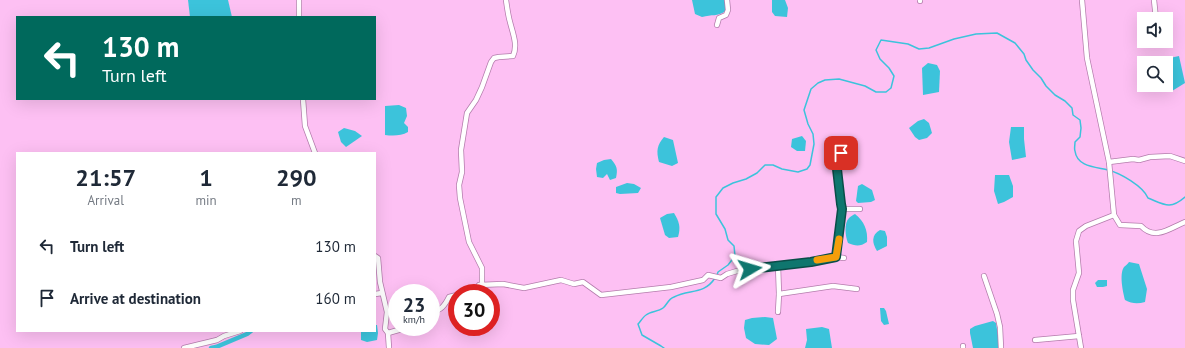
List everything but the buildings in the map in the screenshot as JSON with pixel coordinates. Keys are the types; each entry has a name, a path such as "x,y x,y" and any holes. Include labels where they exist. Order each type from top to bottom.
{"street":[{"path":"298,0 300,16"},
{"path":"482,284 482,268 469,242 460,198 459,185 462,172 461,150 467,113 476,100 491,62 494,58 513,56 515,51 515,40 509,22 506,0"},
{"path":"717,25 719,18 726,15 728,10 727,0"},
{"path":"1082,0 1087,58 1109,163 1114,215 1120,225 1142,226 1146,232 1157,234 1185,222"},
{"path":"1154,0 1155,12"},
{"path":"304,100 305,126 314,152"},
{"path":"836,257 842,209 837,169 841,153"},
{"path":"1109,163 1132,159 1139,160 1150,157 1170,156 1185,161"},
{"path":"842,209 860,209"},
{"path":"1081,348 1073,300 1073,290 1079,273 1076,241 1079,231 1086,226 1114,215"},
{"path":"376,257 378,258 382,293 386,304 387,312 385,330 388,333"},
{"path":"500,284 524,288 561,280 574,284 583,282 601,295 671,287 703,280 708,275 721,278 727,274 737,271 811,262 836,257 844,258"},
{"path":"778,266 778,312"},
{"path":"984,276 997,314 1000,327 1001,348"},
{"path":"779,294 833,286 857,289"},
{"path":"376,294 382,293"},
{"path":"440,309 444,306 448,299"},
{"path":"184,348 217,340 237,332"},
{"path":"388,336 389,348"},
{"path":"1035,340 1079,336"}],"water":[{"path":"188,0 228,0 232,16 190,16"},
{"path":"692,0 726,0 726,11 717,15 702,17 695,14"},
{"path":"772,0 785,0 788,8 787,17 775,16 772,12"},
{"path":"1179,56 1185,83 1173,90 1173,57"},
{"path":"928,63 937,65 940,71 939,92 923,95 922,68"},
{"path":"399,105 406,108 407,116 404,123 408,127 408,132 391,136 385,135 385,106"},
{"path":"924,119 929,123 932,133 927,138 919,140 909,128 918,121"},
{"path":"1011,127 1024,127 1026,157 1012,160 1009,142"},
{"path":"344,128 355,131 362,136 346,147 341,142 338,132"},
{"path":"802,136 806,141 805,151 797,151 791,147 792,139"},
{"path":"664,137 673,140 678,163 672,166 659,162 658,148"},
{"path":"611,159 615,164 617,172 616,178 610,180 607,174 603,178 597,177 597,163"},
{"path":"995,175 1009,175 1013,186 1013,197 998,204 994,191"},
{"path":"627,183 634,184 641,188 638,193 616,193 616,187"},
{"path":"862,184 872,190 875,200 871,202 858,203 856,201 858,186"},
{"path":"674,213 679,224 679,233 678,237 669,238 665,235 660,218 667,214"},
{"path":"855,214 863,223 867,234 867,242 860,245 848,243 846,237 847,220"},
{"path":"880,230 885,231 887,246 877,251 873,239 875,234"},
{"path":"1129,262 1139,264 1147,289 1145,302 1135,303 1125,300 1122,274 1124,267"},
{"path":"1098,280 1107,280 1107,286 1097,287 1095,283"},
{"path":"880,308 884,308 886,311 889,324 884,325 881,321"},
{"path":"765,317 773,318 777,339 769,345 755,344 746,338 744,328 745,320"},
{"path":"993,321 996,323 1000,348 973,348 970,329"},
{"path":"377,325 377,340 367,342 361,340 361,332 376,332"},
{"path":"822,327 829,329 832,348 805,348 807,340 806,329"}],"waterway":[{"path":"717,275 718,272 728,265 735,256 734,246 728,240 725,229 716,214 716,197 723,188 757,173 765,165 773,165 782,169 798,172 807,169 810,165 814,144 813,134 804,110 811,89 818,83 825,80 839,79 865,86 876,92 886,92 891,88 894,76 889,68 880,59 876,50 881,40 908,44 919,49 929,48 954,39 976,34 997,33 1015,43 1046,86 1055,95 1065,101 1072,108 1073,115 1080,120 1080,137 1075,142 1076,156 1079,160 1093,167 1108,170 1125,177 1141,189 1148,198 1163,204 1175,204 1185,197"},
{"path":"664,348 642,335 638,324 648,314 663,308 672,298 706,287 715,278"},
{"path":"211,348 250,332"}],"slow traffic":[{"path":"817,260 836,257 839,239"}],"route":[{"path":"750,269 811,262 836,257 841,230 842,209 837,169 841,153"}]}
